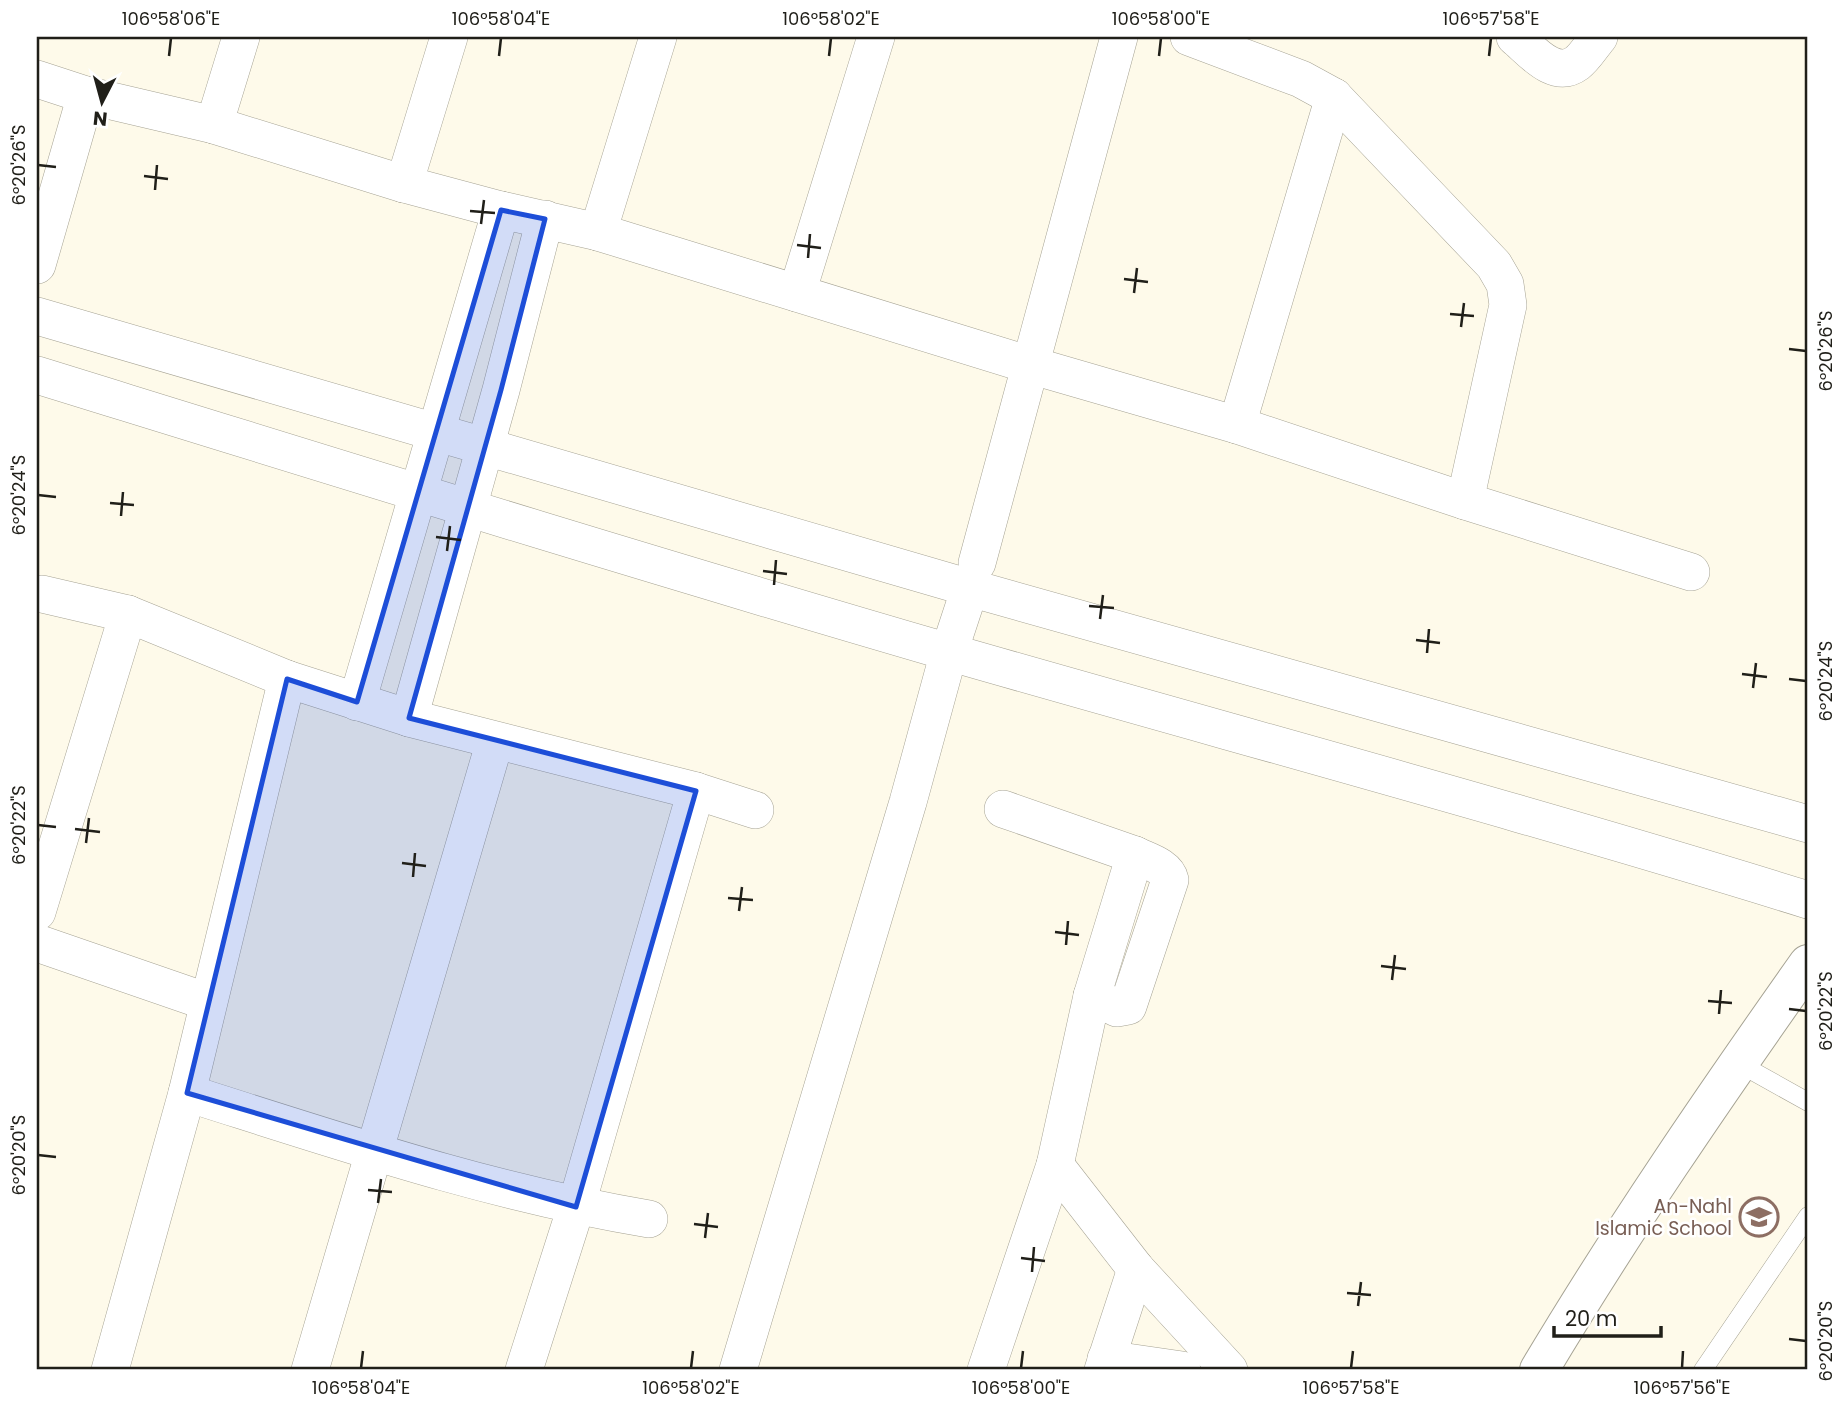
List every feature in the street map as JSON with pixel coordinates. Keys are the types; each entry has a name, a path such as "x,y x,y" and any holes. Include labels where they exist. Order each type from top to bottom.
{"main road":[{"path":"1539,1370 1586,1291 1738,1063 1808,964"}],"street":[{"path":"214,125 241,37"},
{"path":"404,184 449,37"},
{"path":"598,232 658,37"},
{"path":"797,293 876,37"},
{"path":"738,1370 973,576 1119,37"},
{"path":"1189,37 1301,79 1334,97 1494,265 1505,284 1508,305 1465,501"},
{"path":"1515,37 1548,66 1561,67 1576,64 1599,37"},
{"path":"37,79 86,95 214,125 404,184 500,210 598,232 1030,366 1237,425 1691,572"},
{"path":"37,265 86,95"},
{"path":"1237,425 1334,97"},
{"path":"357,702 500,210"},
{"path":"409,718 469,508 545,219"},
{"path":"37,316 485,447 973,576 1808,824"},
{"path":"37,375 949,652 1651,851 1808,900"},
{"path":"42,594 128,614 287,679 409,718 696,791 755,810"},
{"path":"37,912 128,614"},
{"path":"110,1370 187,1093 287,679"},
{"path":"310,1370 495,741"},
{"path":"524,1370 576,1207 696,791"},
{"path":"986,1370 1055,1165 1093,996 1117,1008 1128,1006 1170,880 1169,874 1163,869 1135,855 1003,809"},
{"path":"37,943 208,1002"},
{"path":"187,1093 373,1152 576,1207 649,1219"},
{"path":"1055,1165 1136,1269 1229,1370"},
{"path":"1136,1269 1104,1364 1182,1370"}],"lane":[{"path":"1738,1063 1808,1102"},
{"path":"1703,1370 1808,1216"}],"highlighted area":[{"path":"501,210 545,219 501,390 409,718 696,791 576,1207 187,1093 287,679 357,702"}],"place":[{"name":"An-Nahl Islamic School","path":"1759,1217"}]}
